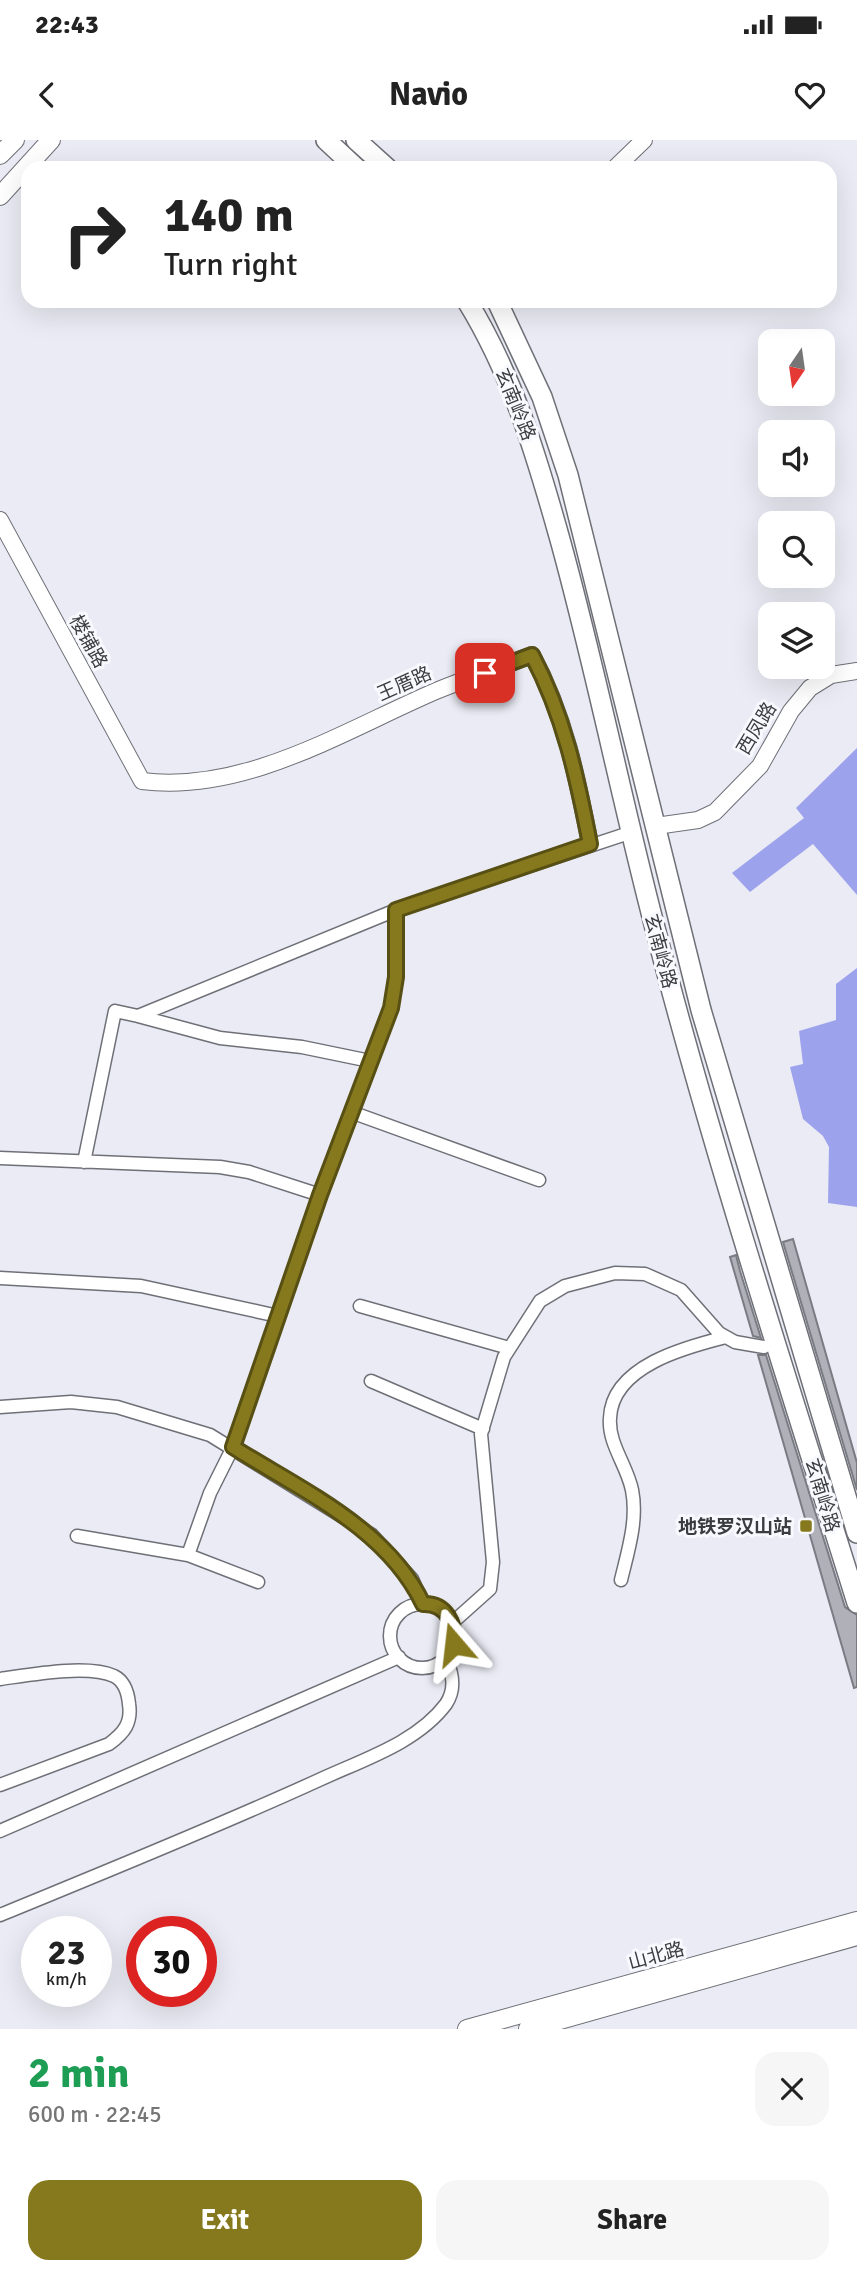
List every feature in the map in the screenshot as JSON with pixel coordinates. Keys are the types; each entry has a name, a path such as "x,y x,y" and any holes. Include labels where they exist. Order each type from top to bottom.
{"main road":[{"path":"0,155 15,140"},
{"path":"32,161 51,140"},
{"path":"326,140 348,161"},
{"path":"356,140 379,161"},
{"path":"0,196 21,173"},
{"name":"玄南岭路","path":"471,308 500,362 530,436 569,572 654,925 723,1175 857,1604"},
{"name":"玄南岭路","path":"500,308 527,363 568,475 715,1062 857,1533"},
{"name":"山北路","path":"467,2029 857,1921"},
{"name":"山北路","path":"528,2029 857,1936"}],"street":[{"path":"622,161 644,140"},
{"name":"楼铺路","path":"0,520 142,781"},
{"name":"王厝路","path":"142,781 196,781 267,764 438,690 532,655 555,701 567,737 590,844"},
{"name":"西凤路","path":"656,826 698,820 715,812 760,766 791,710 810,688 825,677 857,671"},
{"path":"138,1016 396,910 632,832"},
{"path":"188,1555 210,1493 233,1447 320,1195 394,993 396,910"},
{"path":"84,1162 115,1011 220,1038 302,1047 370,1061"},
{"path":"351,1112 539,1180"},
{"path":"0,1158 232,1169 320,1195"},
{"path":"452,1623 490,1589 494,1562 483,1429 509,1348 540,1301 565,1286 615,1273 646,1274 681,1290 719,1333 764,1348"},
{"path":"0,1278 141,1286 278,1316"},
{"path":"360,1306 509,1348"},
{"path":"621,1580 634,1511 632,1489 613,1441 610,1416 622,1387 643,1367 680,1349 726,1337"},
{"path":"371,1381 483,1429"},
{"path":"0,1407 71,1402 117,1406 190,1428 233,1447 372,1535 412,1579 423,1604"},
{"path":"77,1536 188,1555 258,1582"},
{"path":"414,1604 423,1604 439,1607 452,1623 454,1644 446,1659 428,1668 415,1668 399,1657 392,1648 389,1634 392,1622 402,1610 414,1604"},
{"path":"0,1830 399,1657"},
{"path":"0,1915 242,1816 404,1740 444,1706 451,1696 453,1682 446,1659"},
{"path":"0,1679 92,1672 116,1677 127,1690 131,1716 123,1734 109,1744 0,1785"}],"shaded area":[{"path":"857,748 857,895 813,844 750,892 732,873 804,818 796,808"},
{"path":"857,968 857,1207 828,1203 829,1147 823,1136 803,1119 790,1067 803,1064 799,1031 836,1020 836,984"}],"building":[{"path":"793,1239 857,1463 857,1490 783,1242"},
{"path":"736,1255 761,1338 753,1336 730,1257"},
{"path":"758,1355 766,1355 845,1607 857,1615 857,1687 854,1688"}],"place":[{"name":"地铁罗汉山站","path":"806,1526"}],"route":[{"path":"454,1644 455,1629 450,1618 439,1607 423,1604 412,1579 372,1535 233,1447 320,1195 391,1008 397,960 396,910 590,844 567,737 548,684 532,655 485,673"}]}
